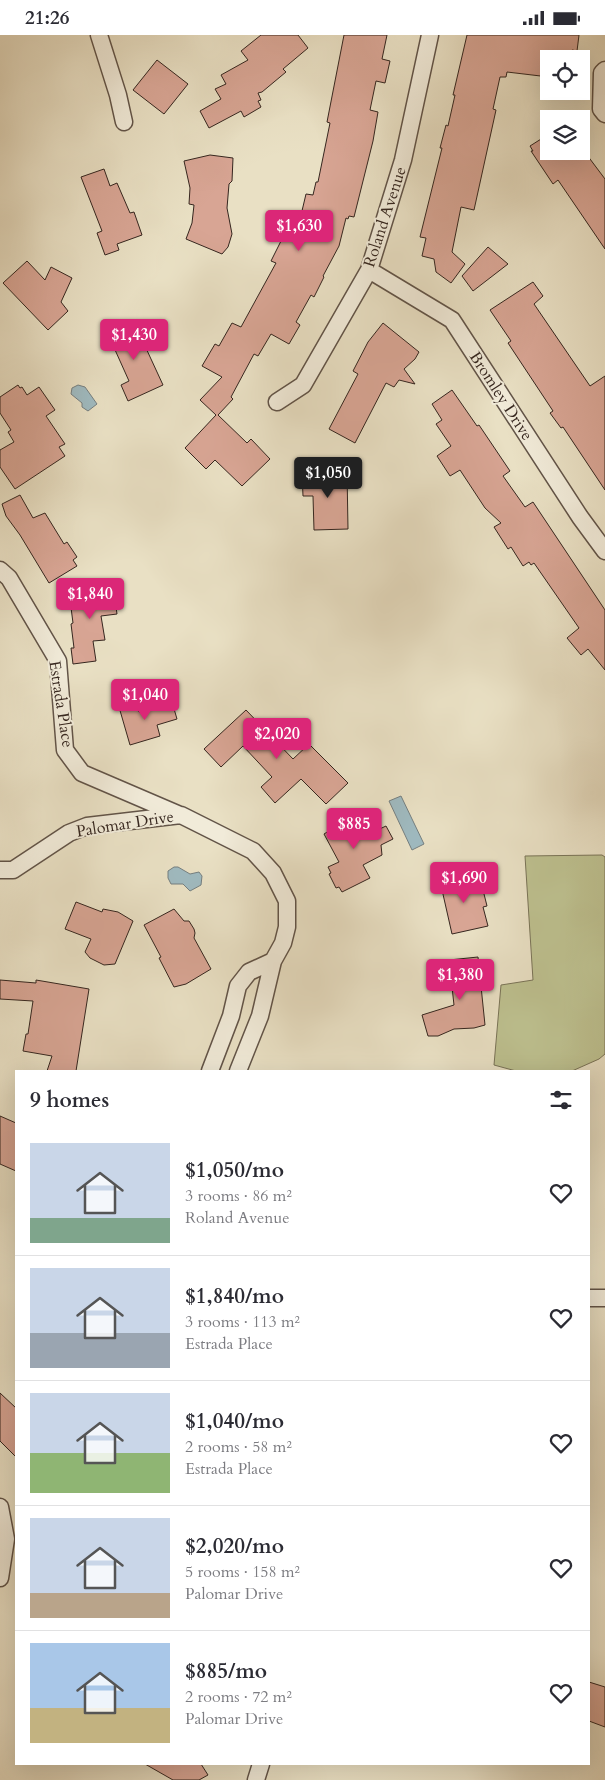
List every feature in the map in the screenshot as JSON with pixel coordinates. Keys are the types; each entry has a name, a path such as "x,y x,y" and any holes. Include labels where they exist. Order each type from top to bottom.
{"street":[{"path":"99,35 118,95 124,122"},
{"name":"Roland Avenue","path":"277,402 303,385 368,270 403,160 430,35"},
{"path":"605,70 602,73 601,109 605,114"},
{"name":"Bromley Drive","path":"368,270 452,320 580,517 605,551"},
{"name":"Estrada Place","path":"0,570 9,578 58,661 65,750 82,773 181,815"},
{"name":"Palomar Drive","path":"0,870 13,870 69,833 87,827 181,815 253,851 274,873 287,901 287,927 283,943 273,961 260,1016 238,1070"},
{"path":"210,1070 231,1016 238,986 249,972 273,961"},
{"path":"590,1298 605,1298"},
{"path":"0,1507 6,1539 0,1579"},
{"path":"256,1780 261,1765"}],"green space":[{"path":"602,855 605,857 605,1054 599,1059 574,1070 512,1070 494,1065 501,985 533,980 525,856"}],"water":[{"path":"78,385 85,387 97,404 88,411 71,394 72,388"},
{"path":"401,796 424,844 412,850 389,801"},
{"path":"178,867 190,874 199,872 202,876 201,885 190,891 183,884 171,884 168,878 168,871"}],"building":[{"path":"261,35 298,35 308,48 283,69 286,72 262,92 258,93 261,100 258,101 261,107 244,117 241,111 209,128 200,111 221,99 215,89 226,84 221,75 248,60 241,51"},
{"path":"344,35 387,35 382,59 390,61 385,83 376,81 370,110 378,112 373,141 354,217 349,216 348,219 346,218 339,246 314,297 311,295 296,322 300,325 289,344 271,334 258,356 254,354 231,397 233,399 218,415 247,443 251,439 270,459 242,486 215,460 206,469 185,448 216,415 200,400 222,377 202,366 215,344 219,346 232,323 241,327 276,263 271,261 281,241 272,236 279,222 297,232 306,194 313,195 316,182 318,182 330,123 327,122"},
{"path":"467,35 579,35 577,50 540,50 540,76 507,72 506,77 500,77 493,109 496,110 474,210 461,207 452,252 465,264 451,283 436,272 434,259 422,256 426,238 420,237 442,148 440,148 446,125 448,126 455,95 453,95"},
{"path":"157,60 188,84 164,114 133,90"},
{"path":"540,140 540,160 590,159 605,179 605,249 558,180 553,184 531,151 533,151 530,146"},
{"path":"210,155 233,158 232,181 229,184 227,208 232,234 228,247 222,254 186,239 192,223 194,205 189,204 190,188 184,161"},
{"path":"104,169 110,186 117,183 130,213 134,212 142,235 117,244 119,250 105,255 97,233 102,231 81,177"},
{"path":"488,247 508,264 473,291 462,276"},
{"path":"27,261 45,280 51,267 72,278 61,302 68,311 48,330 3,283"},
{"path":"533,282 543,296 534,304 590,386 605,376 605,490 563,427 561,428 550,413 553,411 508,343 511,341 490,310"},
{"path":"133,320 163,385 128,401 121,385 129,381 107,332"},
{"path":"383,323 419,352 415,359 404,369 415,384 399,380 394,387 386,383 355,443 329,429 358,374 353,371 368,342"},
{"path":"18,385 20,388 22,387 27,395 39,387 55,410 46,416 65,444 59,447 65,456 15,489 0,467 0,450 14,442 8,432 11,430 0,413 0,397"},
{"path":"452,390 477,426 479,425 510,471 503,476 525,507 533,502 605,610 605,670 588,649 581,655 567,638 579,628 534,563 531,565 529,562 523,566 511,547 508,549 494,527 501,523 485,508 460,470 450,476 437,456 451,446 436,424 442,420 432,404"},
{"path":"347,471 348,529 314,530 313,496 303,496 302,473"},
{"path":"20,495 33,518 45,513 64,544 67,542 77,557 73,560 77,566 49,583 20,535 6,516 2,504"},
{"path":"113,586 117,614 101,616 105,640 93,641 96,661 73,664 71,648 74,648 71,624 73,623 69,592"},
{"path":"136,702 139,712 172,702 177,719 157,725 160,736 130,745 119,707"},
{"path":"246,710 293,759 310,745 348,783 326,804 301,779 275,803 261,787 272,777 243,746 221,767 204,749"},
{"path":"360,812 371,833 386,826 393,839 381,845 382,855 363,865 370,878 342,892 339,887 336,888 329,874 331,873 328,867 339,862 324,834 332,829 331,827"},
{"path":"472,873 476,892 483,890 487,906 483,907 488,926 452,934 440,881"},
{"path":"76,902 102,912 103,909 118,912 133,921 115,964 104,965 90,958 85,952 91,939 65,929"},
{"path":"174,909 184,921 189,921 194,929 194,938 211,969 186,984 174,987 144,925"},
{"path":"478,957 485,1025 474,1028 454,1029 438,1036 428,1036 422,1015 454,1005 449,960"},
{"path":"0,980 36,983 36,980 89,989 76,1070 47,1070 52,1056 23,1051 26,1034 28,1034 33,1001 0,999"},
{"path":"0,1116 15,1123 15,1171 0,1164"},
{"path":"0,1393 15,1407 15,1456 0,1441"},
{"path":"590,1682 605,1687 605,1727 590,1721"},
{"path":"147,1765 202,1765 208,1775 199,1780 173,1780"}]}
